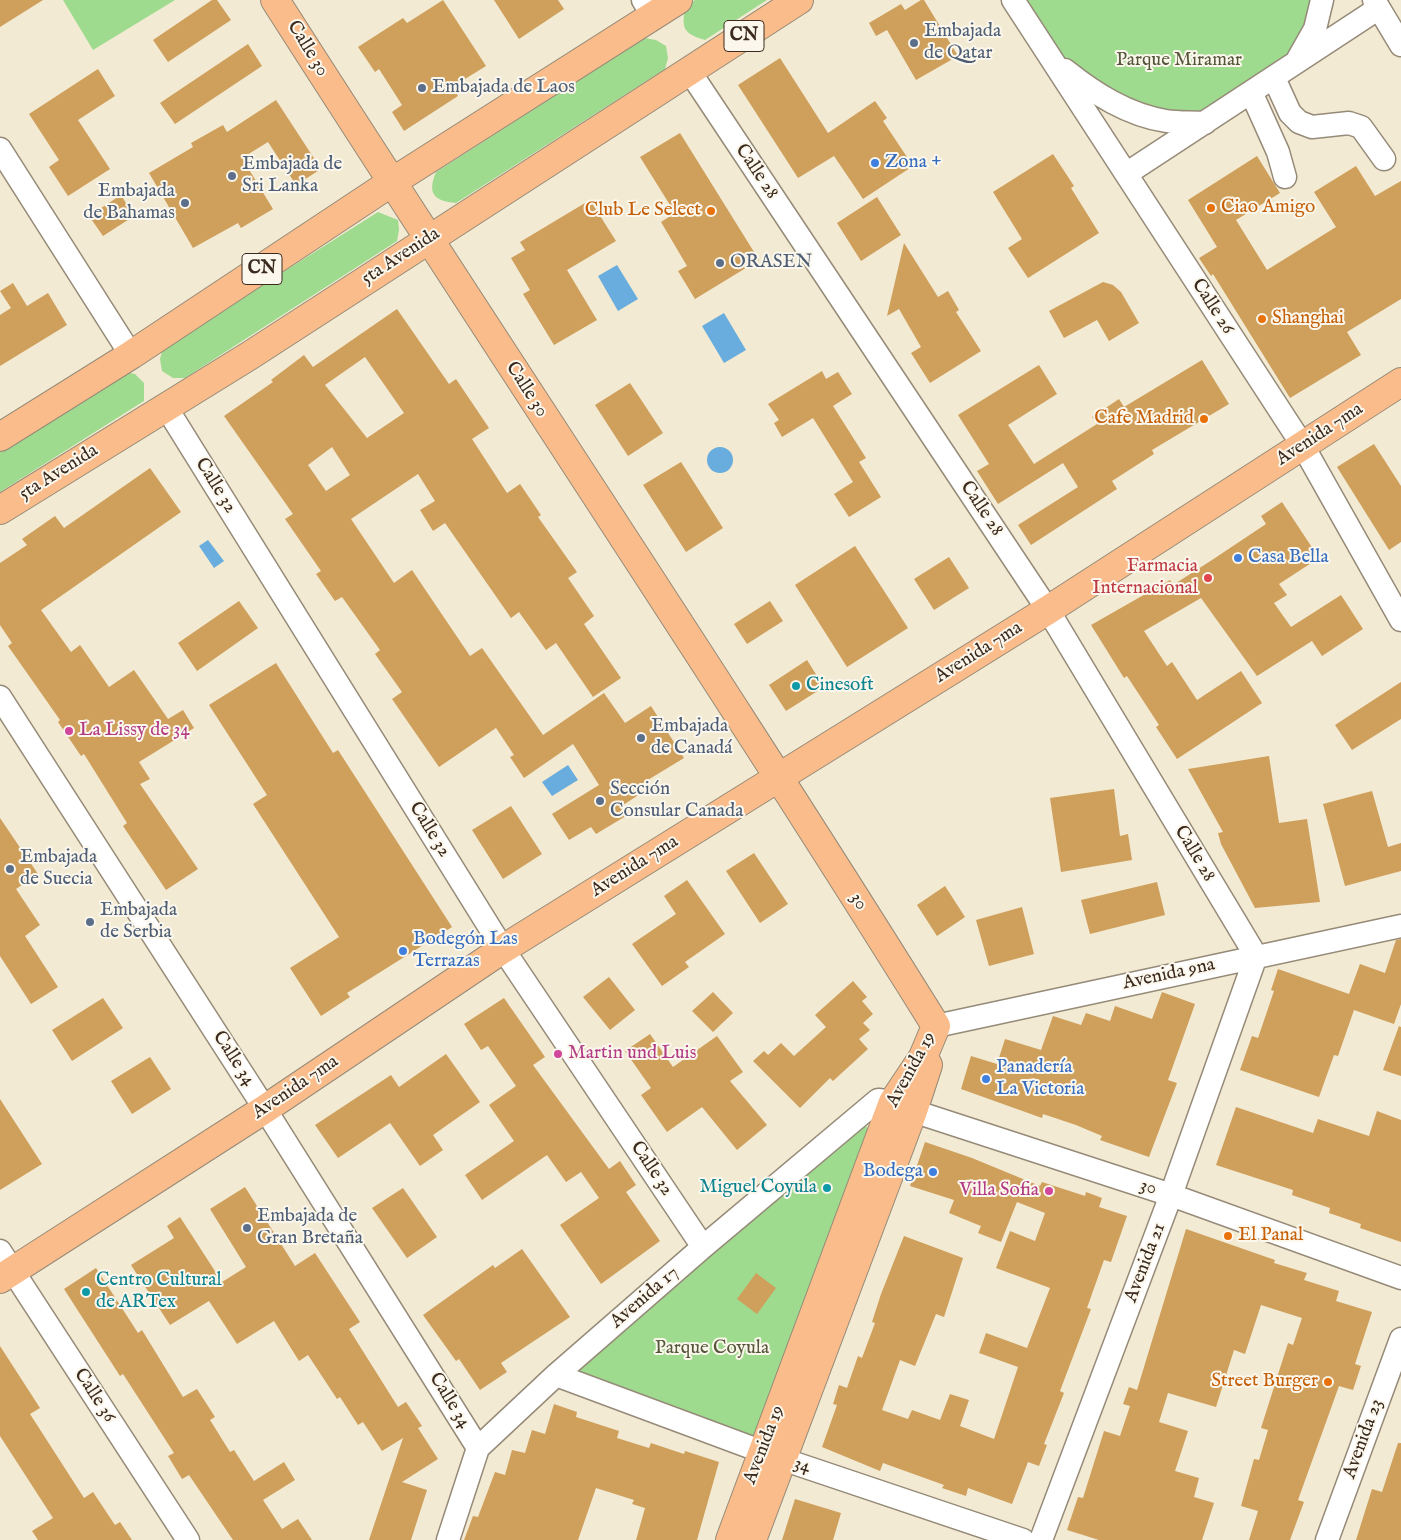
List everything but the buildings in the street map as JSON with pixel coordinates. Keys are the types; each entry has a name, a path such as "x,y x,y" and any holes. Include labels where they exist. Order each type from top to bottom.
{"main road":[{"name":"Calle 30","path":"276,0 428,240 780,778"},
{"name":"CN","path":"0,437 132,354 392,182 648,8 678,0"},
{"name":"5ta Avenida","path":"0,510 428,240 799,0"},
{"name":"Avenida 7ma","path":"4,1267 265,1110 503,949 1048,610 1401,382"},
{"name":"30","path":"780,778 936,1026"},
{"name":"Avenida 19","path":"752,1540 772,1455 825,1290 936,1026"},
{"name":"Avenida 19","path":"730,1540 772,1455"}],"street":[{"name":"Calle 26","path":"1013,0 1303,446 1401,620"},
{"path":"1297,62 1315,29 1322,0"},
{"path":"1126,174 1274,78 1377,4 1401,45"},
{"path":"1052,61 1087,87 1122,108 1166,121 1205,122"},
{"name":"Calle 28","path":"690,72 1048,610 1256,956"},
{"path":"1274,78 1290,113 1299,122 1312,127 1350,124 1361,127 1369,134 1384,159"},
{"path":"1251,92 1278,152 1285,177"},
{"path":"0,149 132,354"},
{"name":"Calle 32","path":"166,407 503,949 703,1247"},
{"name":"Calle 34","path":"0,697 265,1110 478,1448"},
{"name":"Avenida 9na","path":"936,1026 1401,926"},
{"name":"Avenida 21","path":"1041,1540 1171,1195 1256,956"},
{"name":"Avenida 17","path":"448,1540 478,1448 556,1375 703,1247 878,1100 903,1107"},
{"name":"30","path":"903,1107 1171,1195 1401,1278"},
{"name":"Calle 36","path":"4,1267 188,1540"},
{"name":"Avenida 23","path":"1327,1540 1401,1339"},
{"name":"34","path":"556,1375 772,1455 1023,1540"}],"green space":[{"path":"63,0 175,0 93,50"},
{"path":"695,0 767,0 705,40 692,35 685,29 684,25 685,6"},
{"name":"Parque Miramar","path":"1013,0 1322,0 1297,62 1205,123 1087,87"},
{"path":"645,38 656,40 666,46 668,58 665,69 456,203 442,200 434,195 432,186 436,172"},
{"path":"378,212 398,220 397,241 185,378 173,378 162,371 160,359 163,348"},
{"path":"125,372 135,374 144,383 144,401 0,492 0,450"},
{"name":"Parque Coyula","path":"861,1124 870,1129 754,1444 572,1376"}],"water":[{"path":"617,265 638,299 618,311 598,276"},
{"path":"724,313 746,350 724,363 702,326"},
{"path":"720,447 729,451 733,460 729,469 720,473 711,469 707,460 711,451"},
{"path":"208,540 224,561 214,568 199,546"},
{"path":"568,765 578,780 552,796 542,782"}],"place":[{"name":"Embajada de Qatar","path":"914,43"},
{"name":"Embajada de Laos","path":"422,88"},
{"name":"Zona +","path":"875,163"},
{"name":"Embajada de Sri Lanka","path":"232,176"},
{"name":"Embajada de Bahamas","path":"185,203"},
{"name":"Ciao Amigo","path":"1211,208"},
{"name":"Club Le Select","path":"711,211"},
{"name":"ORASEN","path":"720,263"},
{"name":"Shanghai","path":"1262,319"},
{"name":"Cafe Madrid","path":"1204,419"},
{"name":"Casa Bella","path":"1238,558"},
{"name":"Farmacia Internacional","path":"1208,578"},
{"name":"Cinesoft","path":"796,686"},
{"name":"La Lissy de 34","path":"69,731"},
{"name":"Embajada de Canadá","path":"641,738"},
{"name":"Sección Consular Canada","path":"600,801"},
{"name":"Embajada de Suecia","path":"10,869"},
{"name":"Embajada de Serbia","path":"90,922"},
{"name":"Bodegón Las Terrazas","path":"403,951"},
{"name":"Martin und Luis","path":"558,1054"},
{"name":"Panadería La Victoria","path":"986,1079"},
{"name":"Bodega","path":"933,1172"},
{"name":"Miguel Coyula","path":"827,1188"},
{"name":"Villa Sofia","path":"1049,1191"},
{"name":"Embajada de Gran Bretaña","path":"247,1228"},
{"name":"El Panal","path":"1228,1236"},
{"name":"Centro Cultural de ARTex","path":"86,1292"},
{"name":"Street Burger","path":"1328,1382"}]}
